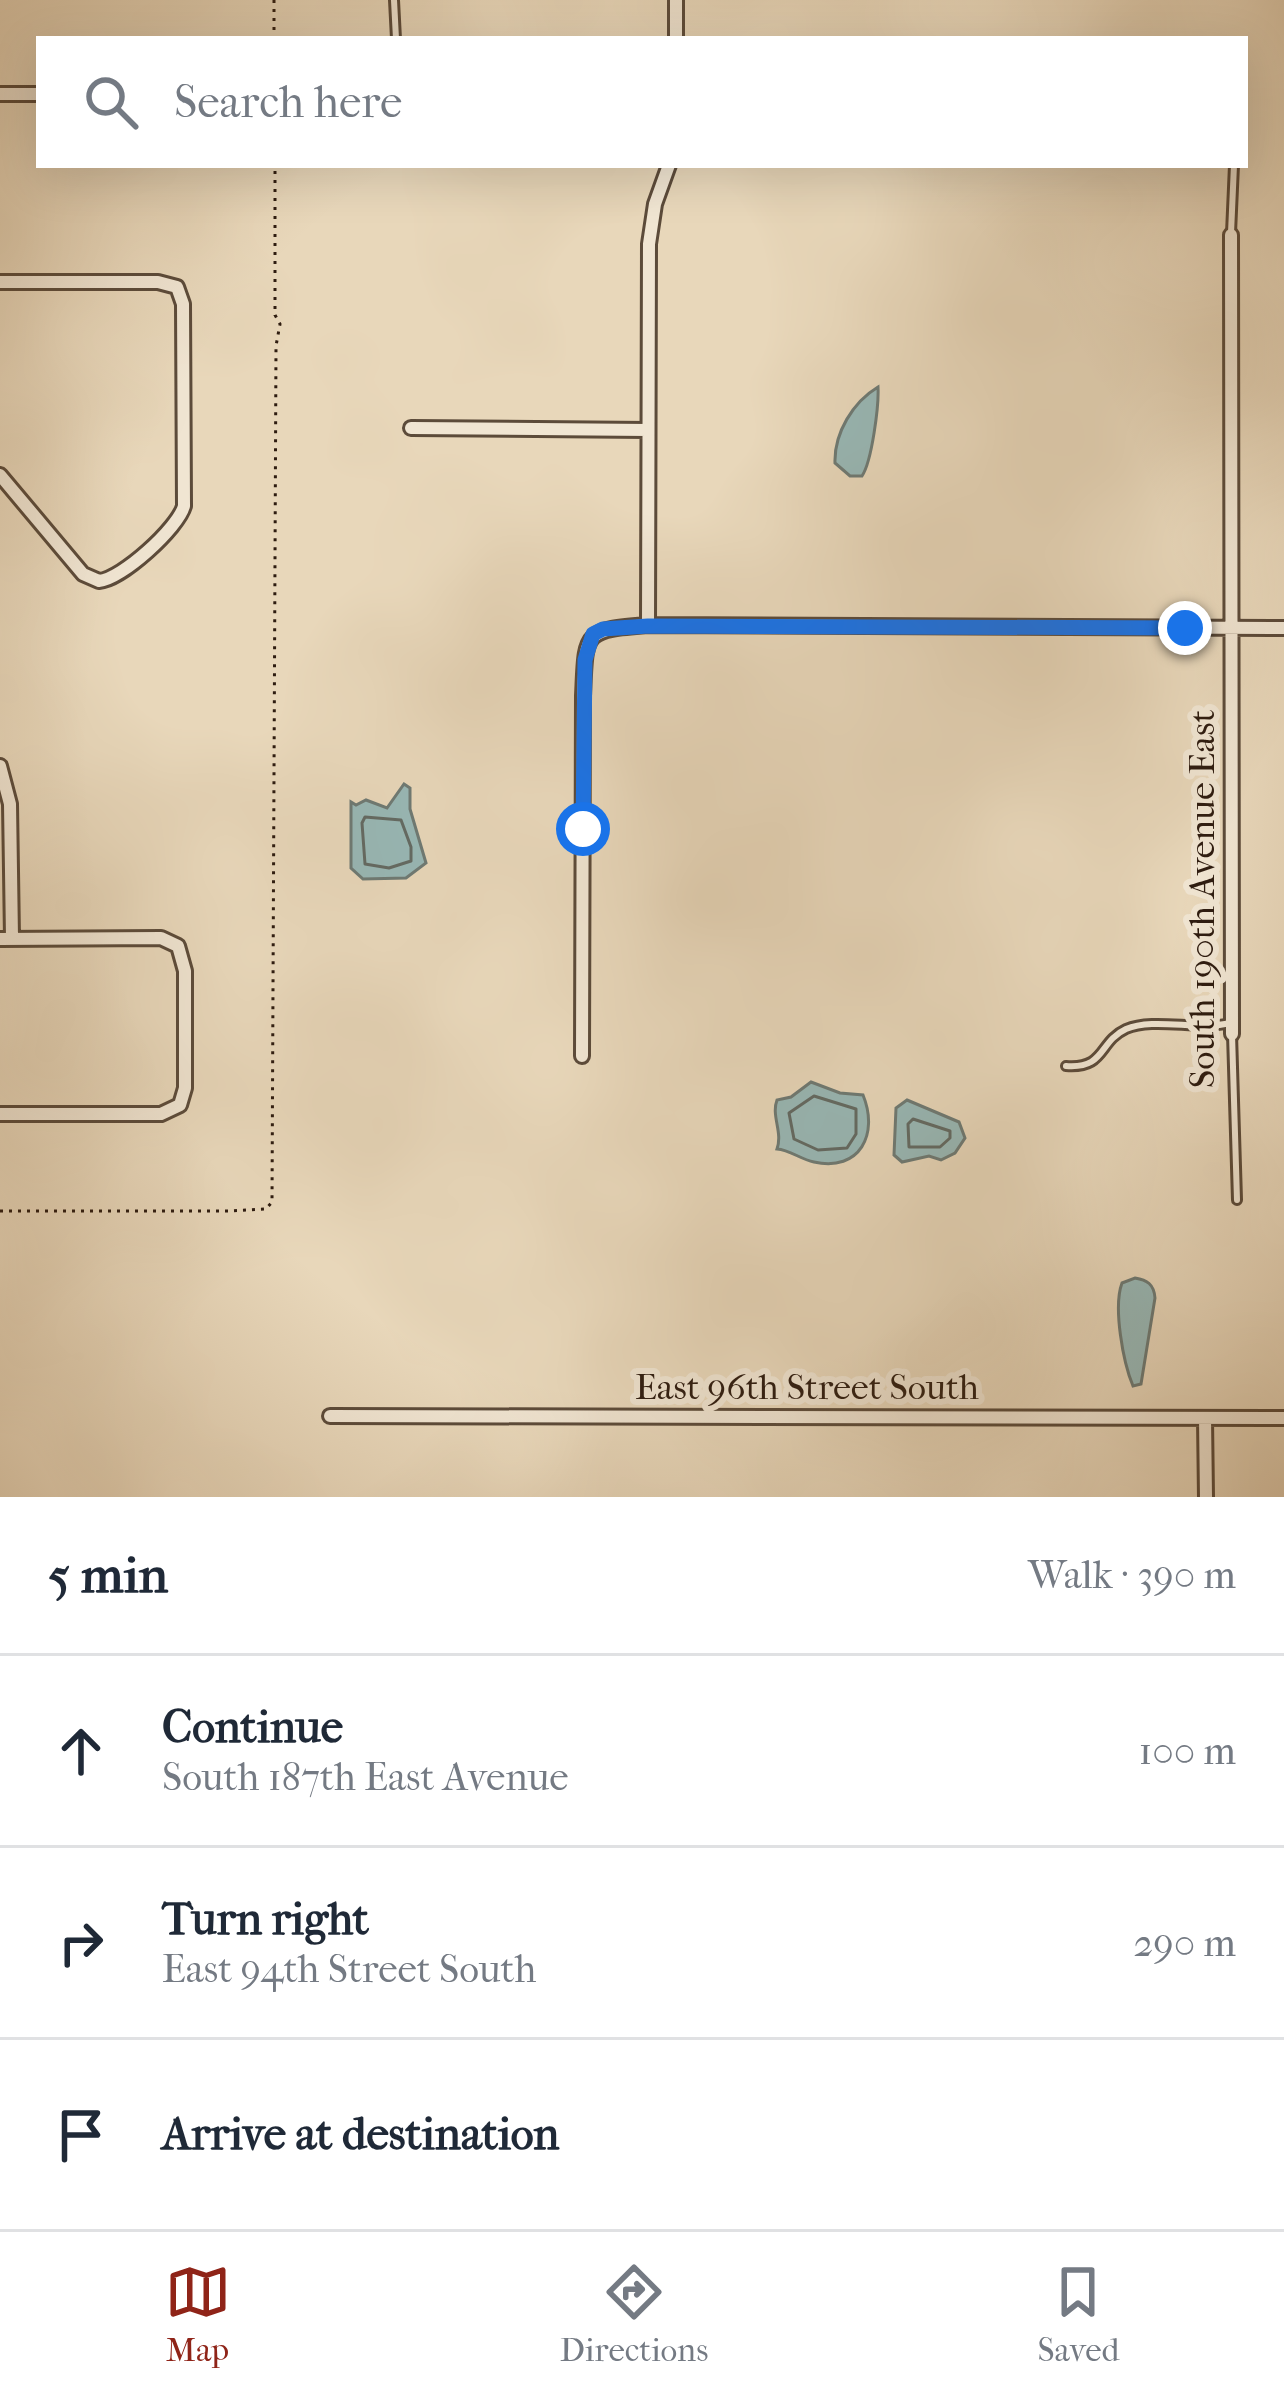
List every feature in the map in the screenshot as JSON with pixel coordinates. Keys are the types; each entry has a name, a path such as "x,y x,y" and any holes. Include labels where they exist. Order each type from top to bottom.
{"street":[{"path":"676,0 676,36"},
{"path":"0,94 36,94"},
{"path":"648,626 649,244 667,168"},
{"name":"South 190th Avenue East","path":"1231,235 1231,1029"},
{"path":"0,282 177,286 183,304 182,515 117,575 99,581 82,574 0,475"},
{"path":"411,428 648,430"},
{"path":"582,1056 583,696 586,646 593,634 648,626 1284,628"},
{"path":"0,766 10,804 6,938 160,938 178,946 185,971 180,1105 161,1114 0,1114"},
{"name":"East 96th Street South","path":"330,1416 1284,1418"},
{"path":"1205,1418 1205,1497"}],"lane":[{"path":"394,0 395,36"},
{"name":"South 190th Avenue East","path":"1231,235 1234,168"},
{"path":"1066,1066 1083,1067 1095,1061 1115,1037 1136,1026 1231,1029"},
{"name":"South 190th Avenue East","path":"1231,1029 1237,1200"}],"path":[{"path":"274,0 274,36"},
{"path":"0,1211 228,1211 266,1209 272,1202 276,346 280,335 275,314 274,168"}],"water":[{"path":"878,387 869,458 862,476 850,476 835,463 838,441 853,410"},
{"path":"404,784 410,788 410,809 426,863 406,878 363,879 351,868 351,802 356,805 366,800 387,808"},
{"path":"811,1082 840,1093 863,1095 867,1136 862,1147 843,1161 814,1162 777,1149 777,1100 791,1097"},
{"path":"907,1100 959,1122 965,1138 955,1153 941,1160 929,1156 902,1162 894,1155 896,1108"},
{"path":"1135,1278 1149,1284 1155,1298 1141,1384 1133,1386 1123,1349 1119,1293 1122,1283"}],"route":[{"path":"583,829 586,646 603,629 1185,628"}]}
